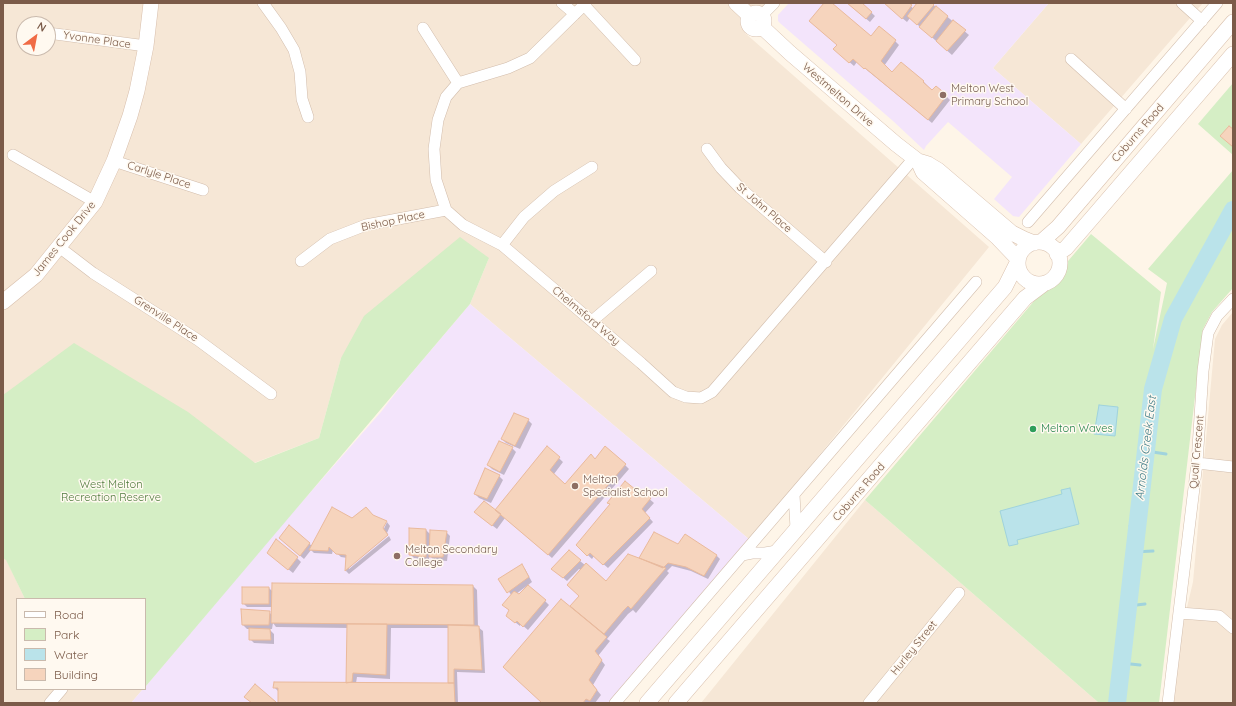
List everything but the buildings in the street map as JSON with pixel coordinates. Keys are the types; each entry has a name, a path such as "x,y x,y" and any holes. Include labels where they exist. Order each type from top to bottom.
{"street":[{"name":"James Cook Drive","path":"3,302 36,275 95,202 114,161 134,104 146,46 151,3"},
{"path":"263,3 281,28 294,50 300,72 302,99 308,117"},
{"path":"562,3 575,14"},
{"name":"Westmelton Drive","path":"736,3 757,19 790,53 875,127 916,159 938,170 1012,232 1024,239 1037,242"},
{"path":"757,19 774,3"},
{"path":"1182,3 1202,20"},
{"path":"1028,222 1217,3"},
{"path":"423,28 458,83 508,68 530,58 546,44 585,4 635,60"},
{"name":"Coburns Road","path":"1037,242 1058,228 1233,22"},
{"name":"Yvonne Place","path":"56,34 146,46"},
{"name":"Coburns Road","path":"1058,254 1066,248 1233,54"},
{"path":"1071,59 1126,109"},
{"name":"Chelmsford Way","path":"458,83 446,97 438,120 434,149 436,180 446,210 462,225 502,245 673,392 686,397 701,398 712,392 719,385 916,159"},
{"name":"St John Place","path":"707,149 721,168 740,188 826,262"},
{"path":"13,155 95,202"},
{"name":"Westmelton Drive","path":"916,159 923,172 997,237 1018,260"},
{"name":"Carlyle Place","path":"114,161 203,190"},
{"path":"502,245 524,217 554,191 592,167"},
{"name":"Bishop Place","path":"301,261 330,238 366,225 446,210"},
{"path":"656,700 796,528 1005,287 1018,260 1024,248 1037,242 1048,244 1058,254 1060,261 1056,275 1045,283 1038,284 1025,279 1018,268 1018,260"},
{"name":"Grenville Place","path":"59,247 93,273 198,340 271,394"},
{"path":"592,321 651,271"},
{"path":"615,703 976,282"},
{"name":"Coburns Road","path":"676,703 1025,298 1045,283"},
{"name":"Quail Crescent","path":"1168,703 1197,463 1202,371 1208,333 1217,316 1233,299"},
{"path":"859,455 877,470"},
{"path":"1197,463 1233,467"},
{"path":"794,494 796,528"},
{"path":"742,555 777,551"},
{"name":"Hurley Street","path":"869,703 959,593"},
{"path":"1180,613 1219,616 1233,628"},
{"path":"50,703 61,690"}],"shaded area":[{"path":"3,3 773,3 745,33 989,247 750,540 470,304 489,258 341,358 319,438 254,463 3,395"},
{"name":"Melton West Primary School","path":"789,3 1049,3 993,68 1081,144 1019,217 1013,216 994,199 1012,177 948,122 924,150 893,121 778,21 778,15"},
{"path":"1049,3 1203,3 1081,144 993,68"},
{"path":"470,304 750,540 610,703 131,703 142,690 146,690 146,686 286,520 381,412 404,382"},
{"path":"1233,312 1233,703 1164,703 1193,582 1215,339 1222,325"},
{"path":"865,500 1099,703 701,703"},
{"path":"3,558 6,559 25,598 16,598 16,690 142,690 131,703 3,703"}],"green space":[{"path":"1233,83 1233,155 1198,124"},
{"name":"Melton Waves","path":"1233,170 1233,288 1212,312 1203,329 1159,703 1099,703 865,500 1091,234 1161,292 1153,349 1167,283 1148,269"},
{"name":"West Melton Recreation Reserve","path":"460,237 489,258 470,304 146,686 146,598 25,598 6,560 3,558 3,395 74,343 188,412 255,463 319,438 341,358 364,316"}],"water":[{"path":"1099,405 1118,407 1115,436 1094,434"},
{"path":"1070,488 1079,524 1017,540 1018,544 1009,546 1000,511 1062,494 1061,490"}],"waterway":[{"name":"Arnolds Creek East","path":"1117,703 1153,389 1173,319 1233,210"},
{"path":"1146,451 1166,454"},
{"name":"Arnolds Creek East","path":"1130,526 1136,537"},
{"path":"1134,552 1153,551"},
{"path":"1128,606 1145,604"},
{"path":"1121,663 1140,665"}],"place":[{"name":"Melton West Primary School","path":"943,95"},
{"name":"Melton Waves","path":"1033,429"},
{"name":"Melton Specialist School","path":"575,486"},
{"name":"Melton Secondary College","path":"397,556"}]}
